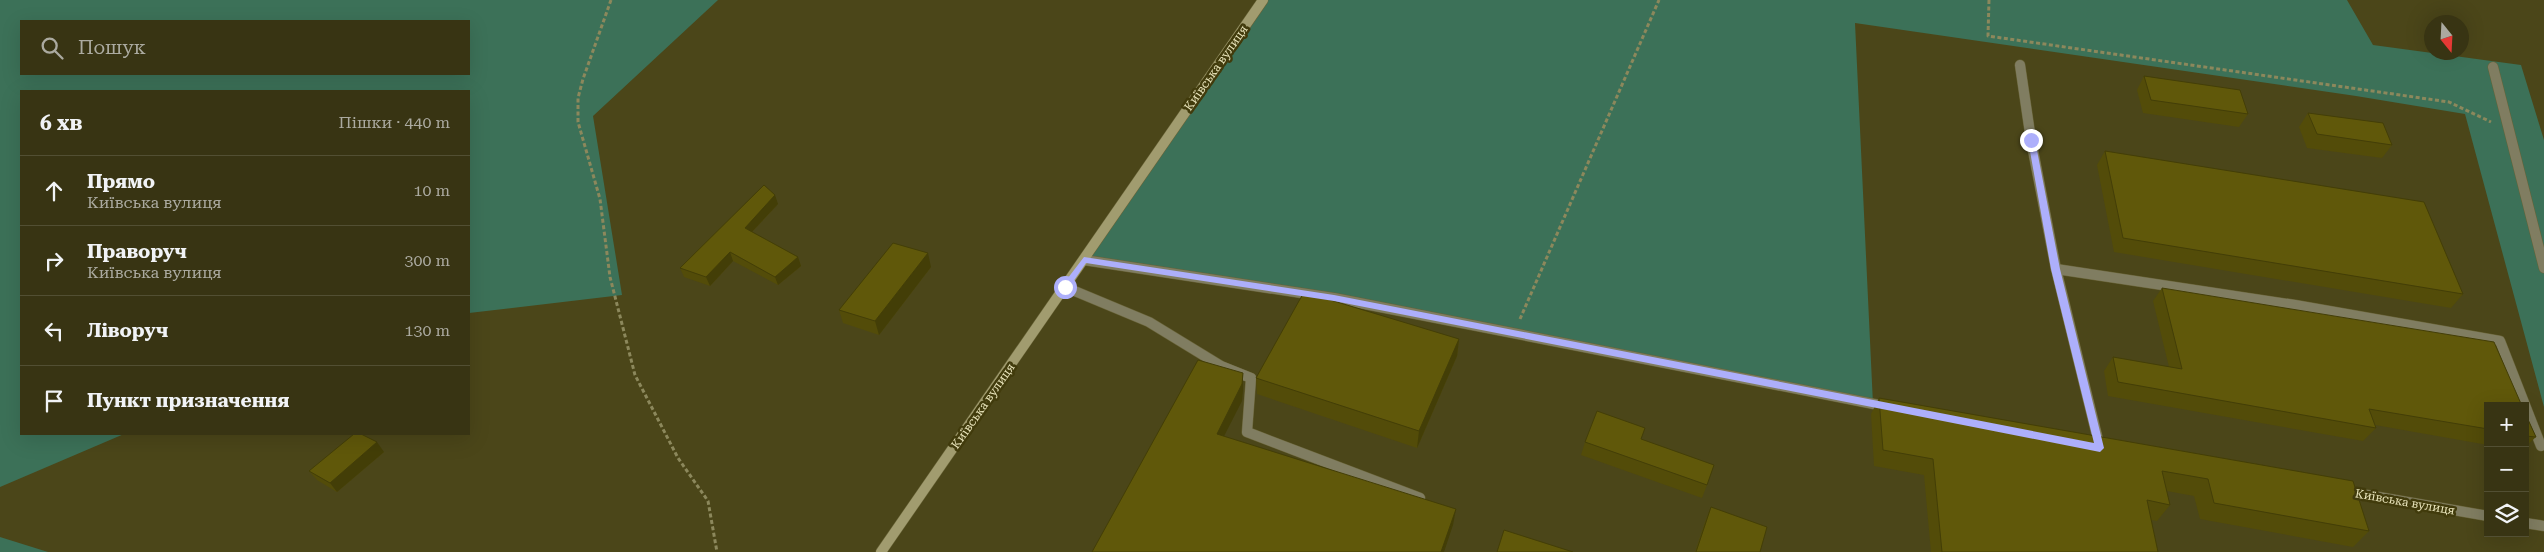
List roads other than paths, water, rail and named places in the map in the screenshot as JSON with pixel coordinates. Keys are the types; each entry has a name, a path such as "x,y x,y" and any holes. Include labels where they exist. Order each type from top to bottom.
{"main road":[{"name":"Київська вулиця","path":"881,552 1264,0"}],"lane":[{"path":"2020,65 2056,269 2100,448"},
{"path":"2493,67 2544,268"},
{"path":"1084,260 1334,298 1901,409"},
{"path":"2056,269 2295,305 2500,341 2541,446"},
{"path":"1065,287 1149,322 1221,366 1251,378 1247,432 1420,498"},
{"name":"Київська вулиця","path":"2333,489 2484,515"},
{"path":"2529,524 2544,526"}]}
